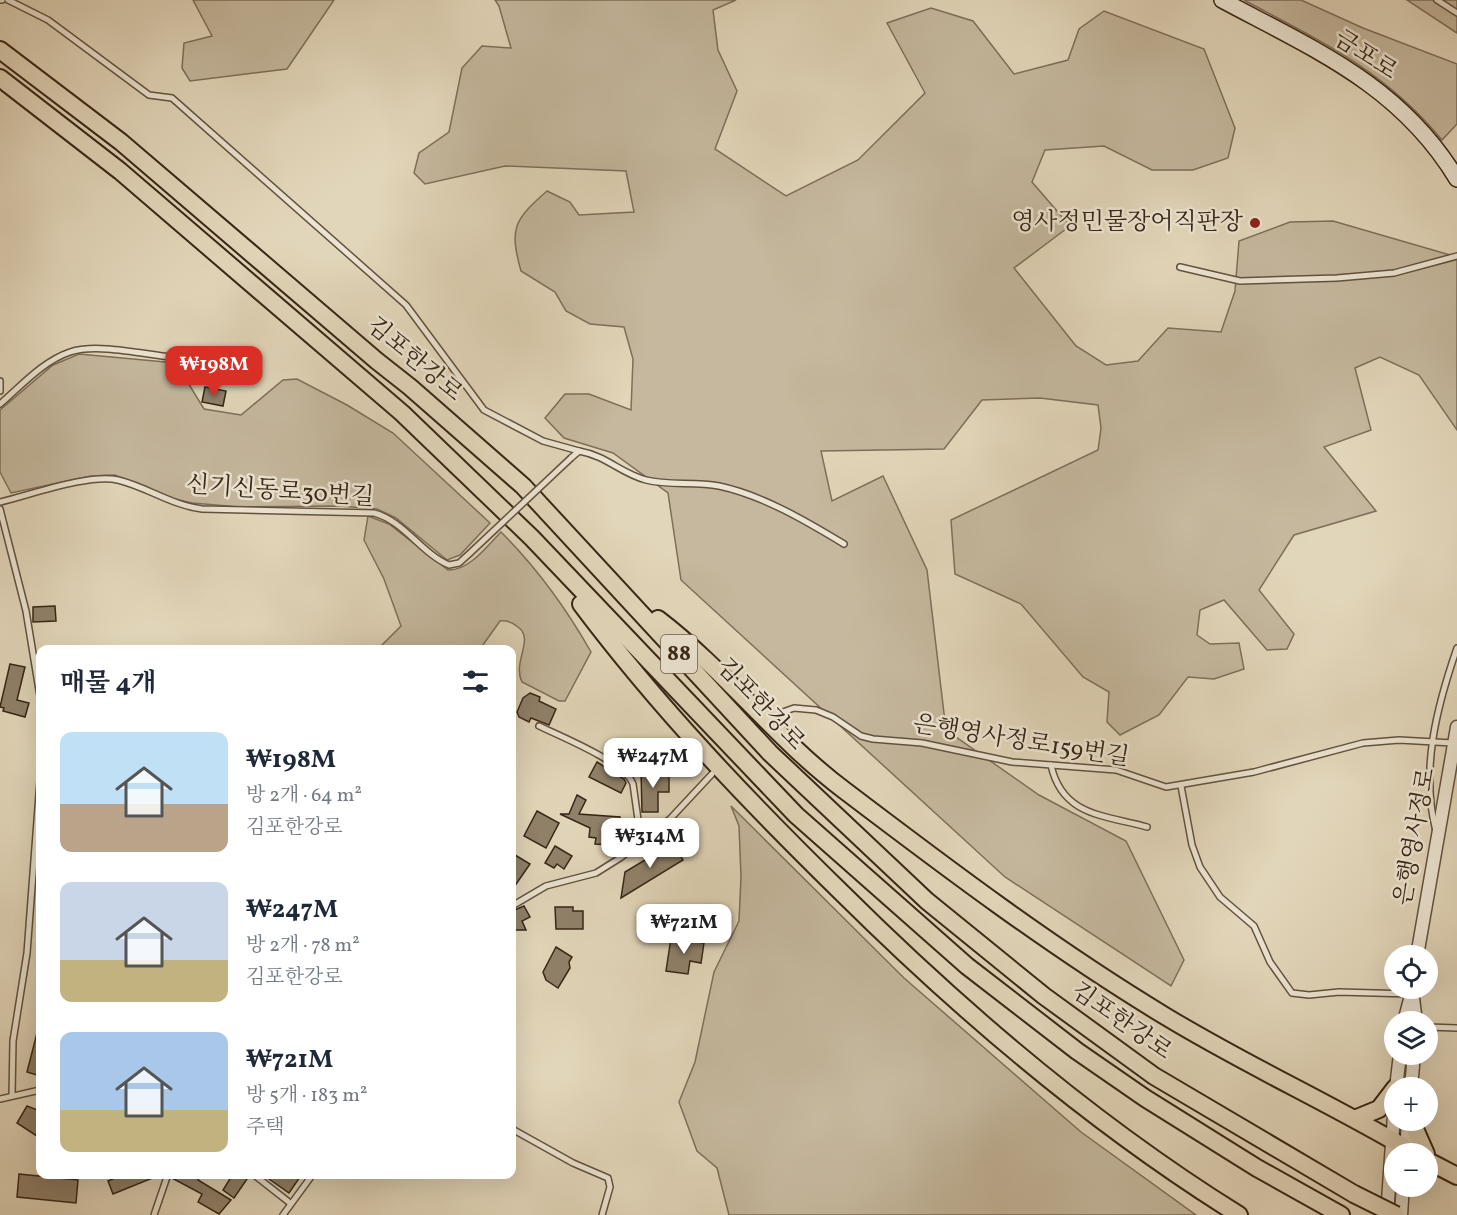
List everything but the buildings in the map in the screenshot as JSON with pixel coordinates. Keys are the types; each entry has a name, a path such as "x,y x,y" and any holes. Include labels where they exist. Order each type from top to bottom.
{"highway":[{"name":"김포한강로","path":"0,50 138,156 522,486 624,593 770,753 813,796 992,955 1154,1076 1354,1194 1396,1215"},
{"name":"김포한강로","path":"0,78 120,171 402,413 532,538 796,815 967,966 1077,1051 1144,1098 1257,1168 1341,1215"},
{"path":"532,538 600,630 657,699 769,822 883,936 975,1019 1064,1091 1169,1169 1239,1215"},
{"path":"624,593 687,641 809,763 1028,925 1100,976 1167,1017 1263,1072 1357,1118 1397,1143"},
{"path":"1357,1118 1378,1109 1384,1103"}],"main road":[{"name":"금포로","path":"1222,0 1325,56 1391,99 1428,136 1457,179"}],"street":[{"name":"은행영사정로","path":"1419,945 1457,727"},
{"path":"1387,1215 1392,1131"},
{"path":"1401,1215 1402,1197"}],"lane":[{"path":"8,0 48,20 149,95 172,98 406,305 484,410 543,441 606,459 635,476 647,480 704,484 730,489 816,527 843,544"},
{"path":"1437,0 1457,13"},
{"path":"1180,267 1240,281 1337,278 1394,273 1457,256"},
{"path":"0,404 40,369 71,351 92,350 171,357"},
{"path":"0,381 0,392"},
{"name":"신기신동로30번길","path":"0,502 88,480 115,479 174,503 201,509 374,513 391,520 443,563 455,565 579,451"},
{"path":"0,509 26,611 36,672"},
{"path":"1437,835 1429,798 1432,741 1457,648"},
{"name":"은행영사정로159번길","path":"783,712 794,708 816,711 833,717 852,730 873,739 922,742 1012,762 1116,770 1156,785 1181,786 1254,772 1363,743 1432,741 1453,743"},
{"path":"539,726 598,756 629,776 633,784 641,841"},
{"path":"1051,765 1058,790 1077,806 1147,827"},
{"path":"516,904 546,886 585,876 605,868 670,819 712,774"},
{"path":"1181,786 1192,844 1200,867 1220,897 1254,926 1270,962 1292,993 1309,995 1384,991"},
{"path":"12,1096 13,1041 27,953 36,834"},
{"path":"1438,1028 1457,1028"},
{"path":"0,1099 36,1091"},
{"path":"516,1131 573,1163 608,1178 610,1187 602,1215"},
{"path":"154,1215 166,1179"},
{"path":"259,1179 290,1203"},
{"path":"283,1215 309,1179"}],"shaded area":[{"path":"193,0 334,0 287,69 190,81 182,68 184,43 212,36"},
{"path":"495,0 736,0 713,10 718,50 737,91 715,149 786,196 858,160 925,93 887,23 931,8 973,21 1014,74 1068,60 1079,29 1104,11 1204,49 1235,128 1228,158 1193,170 1152,170 1104,146 1045,150 1032,182 1070,226 1014,268 1076,346 1106,365 1138,361 1168,328 1221,332 1235,291 1239,241 1290,222 1333,221 1457,257 1457,430 1419,375 1380,357 1355,368 1371,430 1324,447 1376,511 1294,535 1259,590 1294,634 1287,649 1267,650 1224,600 1200,610 1197,635 1210,644 1239,643 1244,669 1214,679 1188,677 1159,715 1120,735 1107,722 1109,692 1083,677 1021,604 955,574 951,520 1098,450 1101,428 1098,405 1040,398 982,400 944,449 821,451 832,501 883,476 927,570 946,730 1039,795 1126,841 1184,960 1171,986 1005,877 681,580 668,493 613,453 564,438 545,418 565,394 589,394 631,410 633,359 624,327 590,324 566,311 555,292 521,271 515,244 517,226 527,210 547,191 570,202 579,215 634,212 626,171 505,166 425,184 414,173 419,153 449,132 462,68 482,46 511,48 499,6"},
{"path":"1244,0 1301,0 1363,28 1457,64 1457,124 1442,140 1398,94 1374,76 1326,44"},
{"path":"1407,0 1457,0 1457,33"},
{"path":"79,354 176,363 204,409 241,415 283,380 297,379 347,405 393,433 490,523 460,555 447,560 396,518 377,509 339,506 240,507 192,503 170,498 115,475 91,476 11,493 0,472 0,410 53,365"},
{"path":"368,516 389,524 448,570 470,562 501,532 550,589 591,652 565,701 559,701 522,682 520,667 524,644 523,632 507,621 500,621 483,645 382,645 401,626 384,579 364,540"},
{"path":"731,806 904,978 1081,1132 1196,1215 729,1215 717,1168 697,1151 679,1102 695,1062 714,972 739,921 741,877 739,826"}],"place":[{"name":"영사정민물장어직판장","path":"1255,223"}]}
